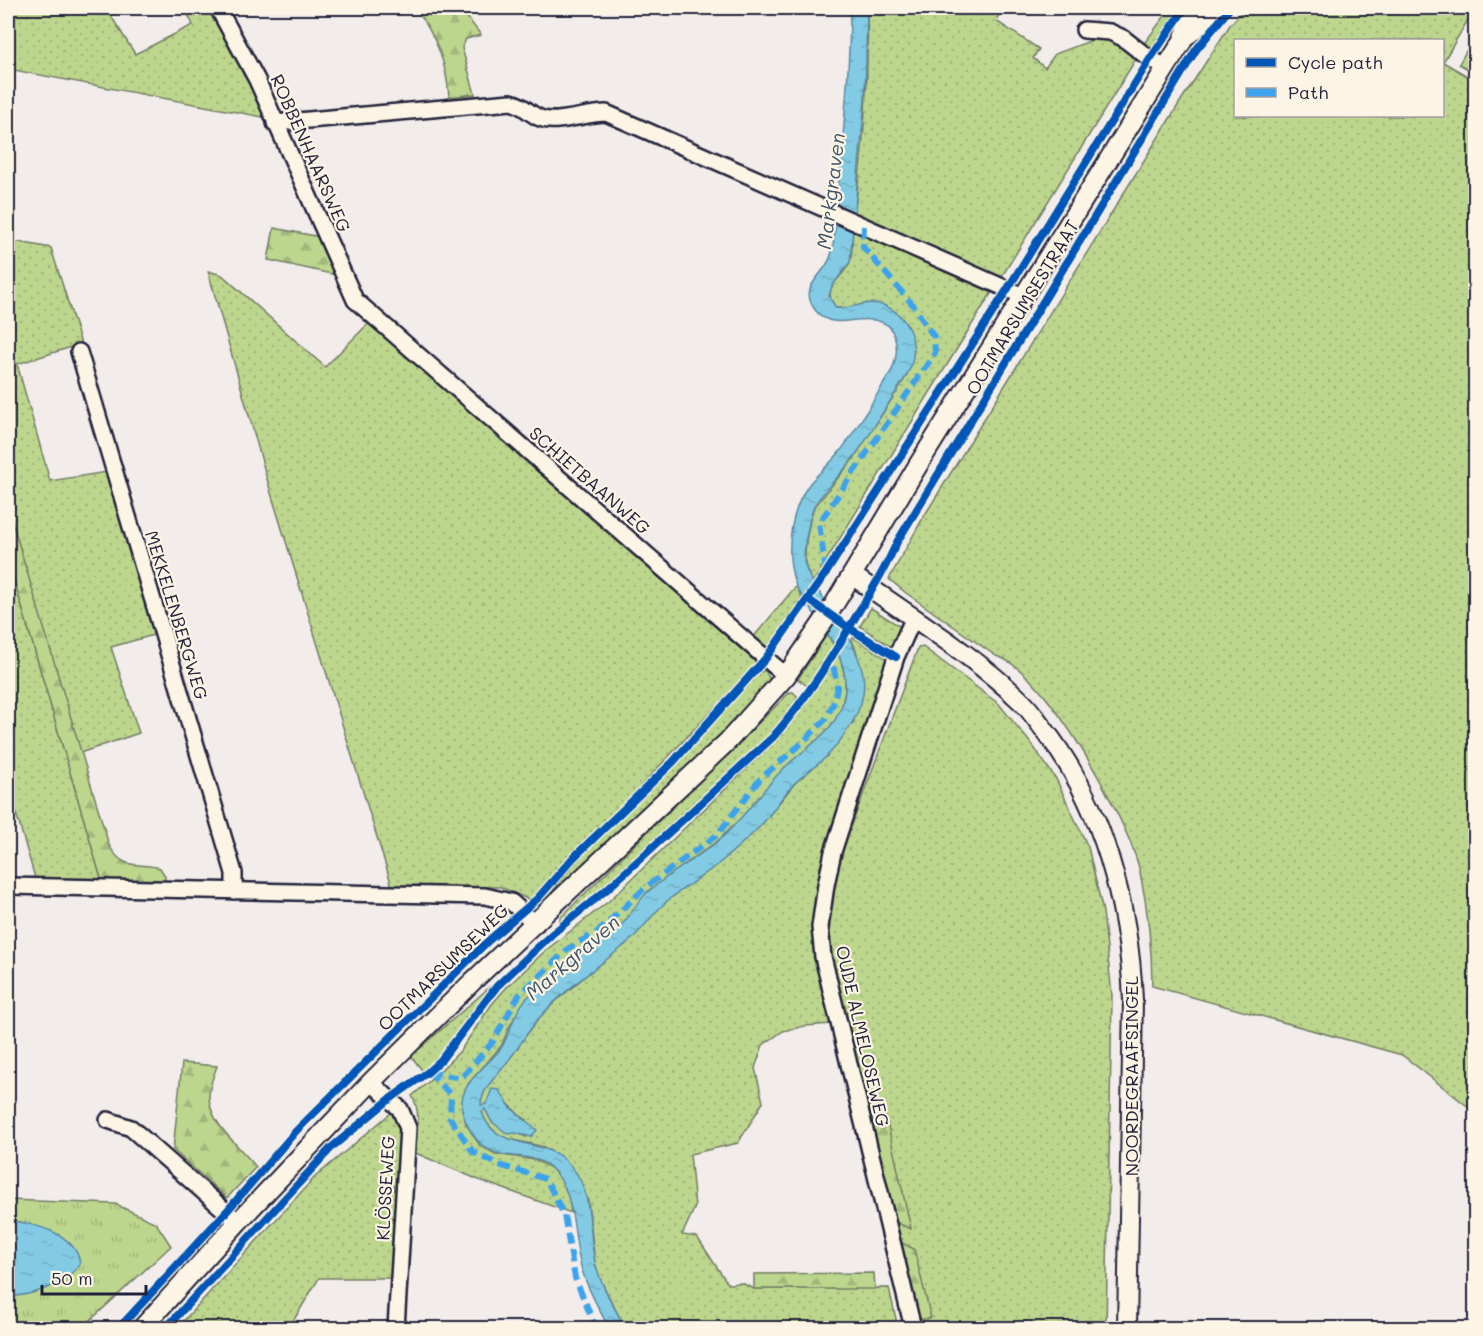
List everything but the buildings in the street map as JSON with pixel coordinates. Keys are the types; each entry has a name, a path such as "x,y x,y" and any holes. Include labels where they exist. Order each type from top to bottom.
{"main road":[{"name":"OOTMARSUMSESTRAAT","path":"820,626 1182,42 1196,8"},
{"name":"OOTMARSUMSESTRAAT","path":"1182,42 1216,8"},
{"name":"NOORDEGRAAFSINGEL","path":"852,575 981,666 1025,705 1063,753 1092,810 1120,895 1131,964 1133,1000 1127,1329"},
{"name":"OOTMARSUMSEWEG","path":"142,1329 238,1222 370,1082 472,982 728,741 786,676 820,626"}],"street":[{"name":"ROBBENHAARSWEG","path":"218,8 257,80 355,300 368,314"},
{"path":"1084,30 1110,32 1166,66"},
{"name":"OOTMARSUMSESTRAAT","path":"275,123 511,102 522,105 540,118 553,121 606,113 1023,296"},
{"name":"SCHIETBAANWEG","path":"368,314 786,676"},
{"name":"MEKKELENBERGWEG","path":"79,352 234,873 234,891"},
{"name":"OUDE ALMELOSEWEG","path":"912,1329 823,957 820,927 833,852 897,657 914,617"},
{"path":"8,886 485,896 511,902 536,924"},
{"name":"KLÖSSEWEG","path":"370,1082 400,1109 408,1128 396,1329"},
{"path":"108,1119 131,1128 238,1222"}],"green space":[{"path":"8,8 106,8 135,54 193,25 185,8 215,8 268,118 8,69"},
{"path":"415,8 460,8 481,35 466,39 462,48 475,94 449,97 446,73 439,50"},
{"path":"867,8 1002,8 996,21 1039,49 1033,58 1045,68 1055,54 1103,36 1139,54 999,281 854,215 865,112"},
{"path":"1171,8 1181,8 1152,52 1142,46"},
{"path":"1245,8 1475,8 1444,60 1444,39 1234,39 1234,117 1444,117 1444,63 1476,81 1475,1112 1402,1055 1152,986 1149,929 1140,872 1120,820 1083,750 1038,688 1016,667 996,656 889,579 923,518 1230,25"},
{"path":"1475,35 1476,73 1459,64"},
{"path":"853,227 992,292 813,582 805,566 806,541 812,510 854,458 906,377 911,365 908,326 848,308 836,308 831,300 831,289 850,262"},
{"path":"274,228 320,237 336,275 268,260"},
{"path":"8,240 51,248 81,344 17,364 50,481 107,472 157,634 111,647 139,733 80,753 8,508"},
{"path":"208,271 222,275 325,367 370,322 757,663 532,901 501,887 392,886 271,493"},
{"path":"8,508 109,845 114,853 125,862 160,868 165,876 165,883 102,882 8,559"},
{"path":"8,559 102,882 36,881 8,786"},
{"path":"796,586 802,598 767,652 752,639"},
{"path":"871,608 901,627 893,648 860,626"},
{"path":"827,634 835,648 810,688 798,679"},
{"path":"853,637 889,660 828,851 821,981 831,1024 783,1031 763,1045 755,1068 763,1102 738,1143 690,1154 695,1207 682,1235 697,1237 728,1284 742,1283 754,1289 889,1288 898,1328 625,1328 600,1279 595,1263 588,1201 577,1174 544,1147 501,1137 485,1123 482,1111 485,1109 492,1122 526,1137 527,1120 507,1102 481,1105 481,1101 485,1090 539,1018 555,1002 625,945 669,899 720,862 762,824 795,783 827,756 854,721 857,653"},
{"path":"923,647 999,704 1056,779 1088,847 1103,912 1112,995 1106,1328 912,1328 910,1321 930,1317 892,1238 887,1218 910,1228 865,1112 831,965 826,930 840,856 918,648"},
{"path":"838,652 845,676 845,690 842,707 834,723 809,749 791,762 720,839 648,891 627,920 615,931 585,947 526,999 508,1029 502,1045 468,1084 462,1108 466,1124 480,1146 496,1154 535,1160 551,1168 562,1181 569,1197 571,1213 479,1180 413,1152 418,1116 412,1096 460,1051 492,1004 506,988 545,951 609,901 776,740 806,703"},
{"path":"765,670 770,680 723,734 545,903 572,866 588,849 671,770 757,674"},
{"path":"790,692 798,697 798,703 757,751 602,889 560,922 560,918"},
{"path":"492,985 450,1047 425,1071 422,1070 411,1056"},
{"path":"182,1063 217,1066 209,1090 211,1108 227,1135 256,1167 227,1198 173,1150"},
{"path":"884,1108 911,1229 887,1218 865,1112"},
{"path":"392,1112 397,1117 405,1141 395,1278 319,1278 289,1328 177,1328 315,1177"},
{"path":"8,1200 115,1204 156,1223 171,1246 82,1328 8,1325"},
{"path":"892,1238 914,1249 931,1318 910,1321"},
{"path":"874,1273 875,1289 754,1289 754,1274"}],"water":[{"path":"850,8 867,8 865,100 850,262 832,286 829,296 836,308 877,303 891,309 905,322 913,347 911,366 904,380 859,451 816,503 810,517 804,554 806,570 860,661 864,678 863,695 857,713 829,754 791,787 753,834 717,865 665,903 632,939 571,987 550,1007 491,1081 482,1099 481,1105 486,1104 492,1089 499,1090 511,1108 537,1130 531,1137 515,1133 508,1134 492,1122 485,1109 482,1111 487,1123 495,1132 554,1152 574,1170 582,1183 589,1210 596,1266 605,1290 625,1328 609,1328 584,1277 569,1201 559,1177 541,1161 500,1154 480,1144 466,1122 462,1100 470,1082 503,1045 516,1014 528,997 577,953 620,927 650,890 719,840 782,770 830,727 842,705 845,676 842,662 829,636 796,586 790,560 790,546 794,519 803,494 810,483 838,454 855,430 892,370 896,353 895,337 889,326 874,320 842,322 829,320 816,311 809,294 814,281 828,262 834,237 846,95"},
{"path":"8,1220 41,1227 62,1237 77,1253 80,1264 57,1284 28,1294 8,1297"}],"marked path":[{"path":"826,572 819,523 935,353 934,337 913,305 863,247 864,226"},
{"path":"428,1072 461,1078 492,1043 519,995 569,948 599,931 646,887 717,835 760,779 825,720 837,689 831,658"},
{"path":"428,1072 451,1095 450,1118 473,1152 499,1165 546,1179 564,1215 575,1278 596,1328"}],"cycle path":[{"path":"119,1328 227,1211 296,1131 488,941 538,898 573,858 673,762 766,658 826,573 1007,290 1150,59 1185,8"},
{"path":"166,1328 332,1147 441,1060 497,986 552,934 605,891 773,737 808,692 839,644 879,578 897,542 1196,50 1230,8"},
{"path":"809,600 896,657"}],"water label":[{"name":"Markgraven","path":"830,191"},
{"name":"Markgraven","path":"572,957"}]}
